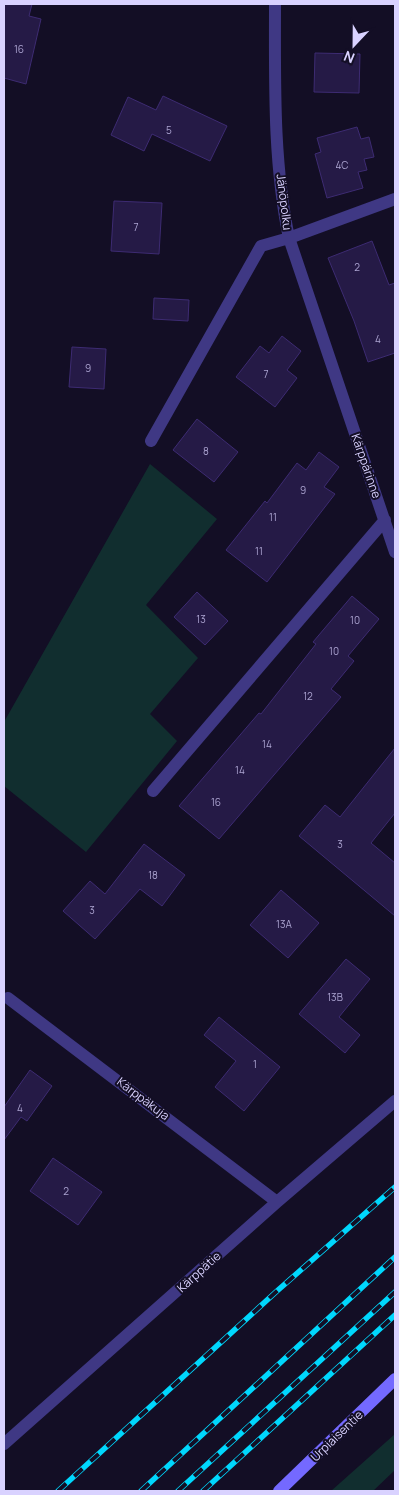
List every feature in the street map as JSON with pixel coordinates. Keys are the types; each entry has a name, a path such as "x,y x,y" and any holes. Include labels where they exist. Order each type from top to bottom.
{"main road":[{"name":"Urpiaisentie","path":"279,1491 395,1379"}],"street":[{"name":"Jänöpolku","path":"151,440 262,246 289,238 283,210 277,134 275,4"},
{"path":"289,238 395,199"},
{"name":"Kärppärinne","path":"289,238 323,344 386,520 395,552"},
{"path":"153,791 386,520"},
{"name":"Kärppäkuja","path":"8,998 277,1202"},
{"name":"Kärppätie","path":"4,1444 277,1202 395,1101"}],"green space":[{"path":"150,464 217,519 146,605 198,658 150,714 177,741 86,852 4,786 4,722"},
{"path":"395,1434 395,1470 373,1491 331,1491"}],"building":[{"path":"4,4 32,4 29,16 41,19 26,84 4,78"},
{"path":"315,53 360,54 359,93 314,92"},
{"path":"163,96 227,126 210,161 152,134 144,151 111,135 128,97 156,110"},
{"path":"357,127 361,139 369,137 374,157 364,159 367,170 358,172 363,188 327,198 315,154 321,152 317,138"},
{"path":"114,201 162,203 159,254 111,251"},
{"path":"372,241 389,285 395,283 395,353 368,362 354,321 328,258"},
{"path":"154,298 189,300 188,321 153,319"},
{"path":"282,336 301,351 287,370 297,378 275,407 236,377 260,346 269,353"},
{"path":"72,347 106,349 104,389 69,387"},
{"path":"197,419 238,452 214,482 173,450"},
{"path":"319,452 339,467 324,487 335,494 267,582 226,550 265,501 267,503 297,463 306,470"},
{"path":"197,592 228,621 205,645 174,617"},
{"path":"352,596 379,619 348,656 354,661 331,689 341,697 219,839 179,806 259,713 261,714 316,644 313,642"},
{"path":"395,748 395,813 371,843 395,863 395,916 299,836 325,805 340,817"},
{"path":"144,844 185,875 162,906 140,889 95,939 63,911 90,881 105,894"},
{"path":"281,890 319,923 288,958 250,925"},
{"path":"346,959 370,979 339,1017 360,1035 345,1053 299,1014"},
{"path":"219,1017 280,1067 244,1111 215,1087 236,1061 204,1035"},
{"path":"30,1070 52,1086 27,1121 21,1117 4,1140 4,1107"},
{"path":"53,1158 102,1192 78,1225 30,1191"}],"railway":[{"path":"58,1491 277,1291 395,1187"},
{"path":"141,1491 395,1257"},
{"path":"178,1491 395,1292"},
{"path":"203,1491 395,1315"}]}
